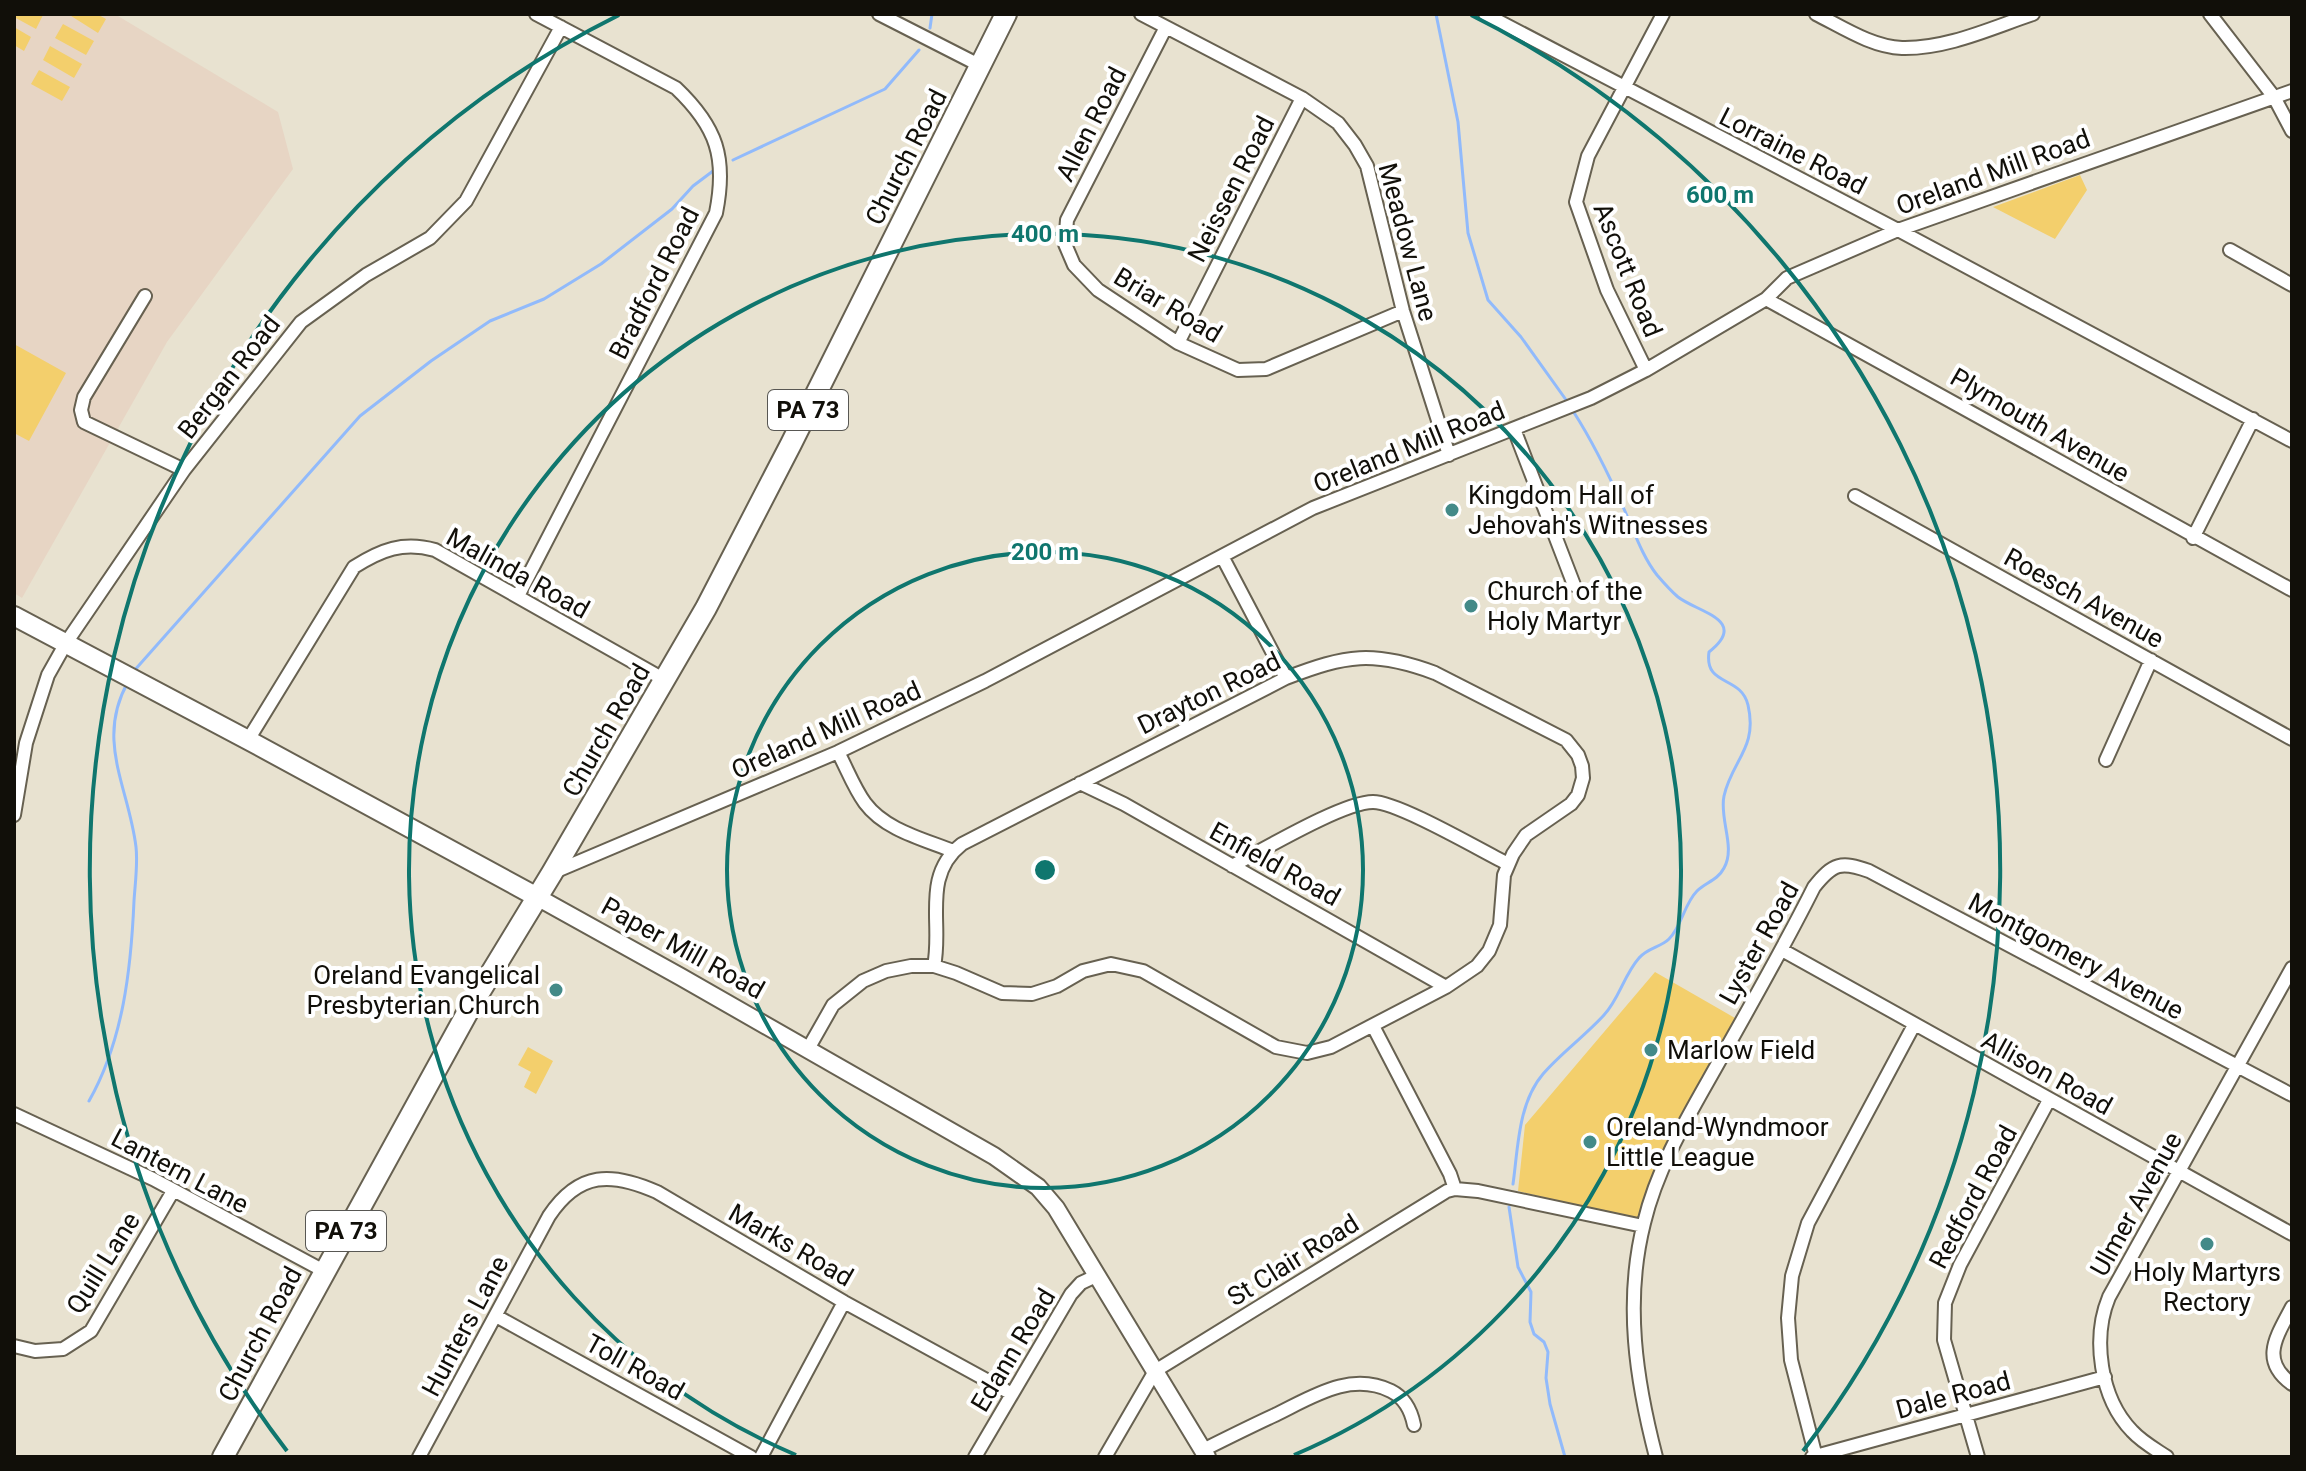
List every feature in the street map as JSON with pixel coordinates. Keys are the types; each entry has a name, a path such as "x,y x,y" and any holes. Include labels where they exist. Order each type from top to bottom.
{"main road":[{"name":"Church Road","path":"223,1457 471,1006 706,608 1006,14"},
{"name":"Paper Mill Road","path":"14,616 537,897"}],"street":[{"name":"Bradford Road","path":"518,596 716,213 722,186 721,162 708,123 676,88 536,14"},
{"path":"879,14 981,66"},
{"name":"Meadow Lane","path":"1141,14 1302,98 1338,123 1355,145 1367,166 1403,311 1449,455"},
{"name":"Lorraine Road","path":"1485,14 2292,441"},
{"name":"Ascott Road","path":"1646,370 1607,290 1576,202 1588,156 1663,14"},
{"path":"1816,14 1864,39 1900,48 1950,42 2033,14"},
{"path":"2210,14 2274,97 2292,131"},
{"name":"Bergan Road","path":"14,815 19,774 38,699 48,675 66,643 184,470 301,322 366,275 430,238 466,201 561,27"},
{"name":"Allen Road","path":"1065,244 1067,220 1166,27"},
{"name":"Oreland Mill Road","path":"552,873 838,752 985,681 1313,508 1577,404 1646,370 1766,299 1787,278 1898,230 2292,91"},
{"name":"Neissen Road","path":"1178,343 1302,98"},
{"name":"Briar Road","path":"1065,244 1074,265 1098,290 1178,343 1238,370 1266,369 1403,311"},
{"path":"2230,250 2292,285"},
{"path":"145,296 84,397 81,410 84,422 184,470"},
{"name":"Plymouth Avenue","path":"1766,299 2193,538 2292,590"},
{"path":"2193,538 2253,419"},
{"path":"1514,429 1574,585"},
{"name":"Roesch Avenue","path":"1855,496 2292,739"},
{"name":"Malinda Road","path":"248,740 354,567 379,551 417,545 435,550 665,680"},
{"path":"1223,558 1286,678"},
{"name":"Drayton Road","path":"953,851 974,836 1286,678 1354,657 1381,658 1435,673 1566,740 1581,761 1583,778 1575,800 1526,835 1508,864"},
{"path":"2106,760 2151,660"},
{"path":"838,752 860,796 876,815 903,832 953,851 942,869 935,896 937,947 934,966"},
{"name":"Enfield Road","path":"1080,783 1124,804 1446,987"},
{"path":"808,1049 833,1005 863,981 898,968 934,966 1002,993 1016,995 1045,991 1095,966 1111,964 1143,971 1276,1047 1292,1051 1323,1051 1446,987 1477,966 1493,944 1500,925 1502,884 1508,864 1396,808 1373,802 1346,808 1232,866"},
{"name":"Lyster Road","path":"1656,1457 1639,1388 1634,1340 1635,1287 1643,1226 1660,1174 1687,1121 1814,887 1836,865"},
{"name":"Montgomery Avenue","path":"1836,865 1869,871 2292,1095"},
{"name":"Paper Mill Road","path":"537,897 808,1049 1024,1176 1056,1208 1205,1454"},
{"name":"Allison Road","path":"1782,950 2292,1234"},
{"name":"Ulmer Avenue","path":"2167,1457 2143,1441 2121,1418 2105,1377 2099,1338 2105,1308 2292,968"},
{"path":"1814,1457 1790,1349 1788,1318 1792,1276 1808,1223 1914,1025"},
{"path":"1373,1026 1455,1189 1478,1191 1643,1226"},
{"name":"Redford Road","path":"1978,1457 1944,1340 1945,1303 1960,1265 2049,1100"},
{"name":"Lantern Lane","path":"14,1114 107,1156 324,1271"},
{"name":"Marks Road","path":"549,1216 560,1200 575,1189 598,1179 629,1180 657,1192 844,1302 1012,1394"},
{"name":"St Clair Road","path":"1155,1371 1437,1197 1455,1189"},
{"name":"Quill Lane","path":"14,1346 35,1351 63,1349 91,1331 173,1191"},
{"name":"Hunters Lane","path":"419,1457 549,1216"},
{"name":"Edann Road","path":"975,1457 1071,1294 1081,1283 1098,1275"},
{"path":"761,1457 844,1302"},
{"path":"2292,1307 2273,1351 2277,1371 2292,1384"},
{"name":"Toll Road","path":"496,1316 751,1457"},
{"path":"1105,1457 1155,1371"},
{"name":"Dale Road","path":"1814,1457 2105,1377"},
{"path":"1205,1454 1331,1388 1350,1383 1368,1383 1397,1393 1410,1409 1414,1425"}],"shaded area":[{"path":"14,14 118,16 278,112 293,169 167,342 22,598 14,593"},
{"path":"14,14 43,15 36,29 14,17"},
{"path":"68,14 97,14 106,19 98,33"},
{"path":"63,24 94,41 86,55 55,38"},
{"path":"14,27 31,37 24,51 14,45"},
{"path":"50,46 82,64 74,78 43,60"},
{"path":"39,70 70,87 62,101 31,84"},
{"path":"2080,175 2087,190 2055,239 1993,207"},
{"path":"14,344 66,373 29,441 14,433"},
{"name":"Marlow Field","path":"1655,972 1735,1018 1681,1114 1638,1220 1518,1191 1525,1125"},
{"path":"528,1047 553,1061 536,1094 524,1087 531,1072 518,1065"}],"waterway":[{"path":"930,28 932,14"},
{"path":"1436,14 1458,122 1468,233 1488,300 1521,337 1569,404"},
{"path":"733,160 885,89 919,50"},
{"path":"133,672 360,416 431,361 490,321 544,299 601,264 672,209 693,186 713,171"},
{"path":"1513,1184 1524,1112 1528,1098 1543,1074 1604,1015 1639,958 1669,939 1693,896 1724,868 1728,851 1724,796 1750,732 1748,705 1744,696 1717,676 1709,663 1709,652 1724,632 1722,624 1678,597 1652,568 1600,459 1573,411"},
{"path":"89,1101 101,1078 117,1030 130,953 137,854 114,744 114,724 128,682"},
{"path":"1509,1207 1518,1267 1531,1292 1530,1322 1534,1334 1544,1342 1548,1352 1546,1378 1550,1404 1565,1457"}],"place":[{"name":"Kingdom Hall of Jehovah's Witnesses","path":"1452,510"},
{"name":"Church of the Holy Martyr","path":"1471,606"},
{"name":"Oreland Evangelical Presbyterian Church","path":"556,990"},
{"name":"Marlow Field","path":"1651,1050"},
{"name":"Oreland-Wyndmoor Little League","path":"1590,1142"},
{"name":"Holy Martyrs Rectory","path":"2207,1244"}]}
